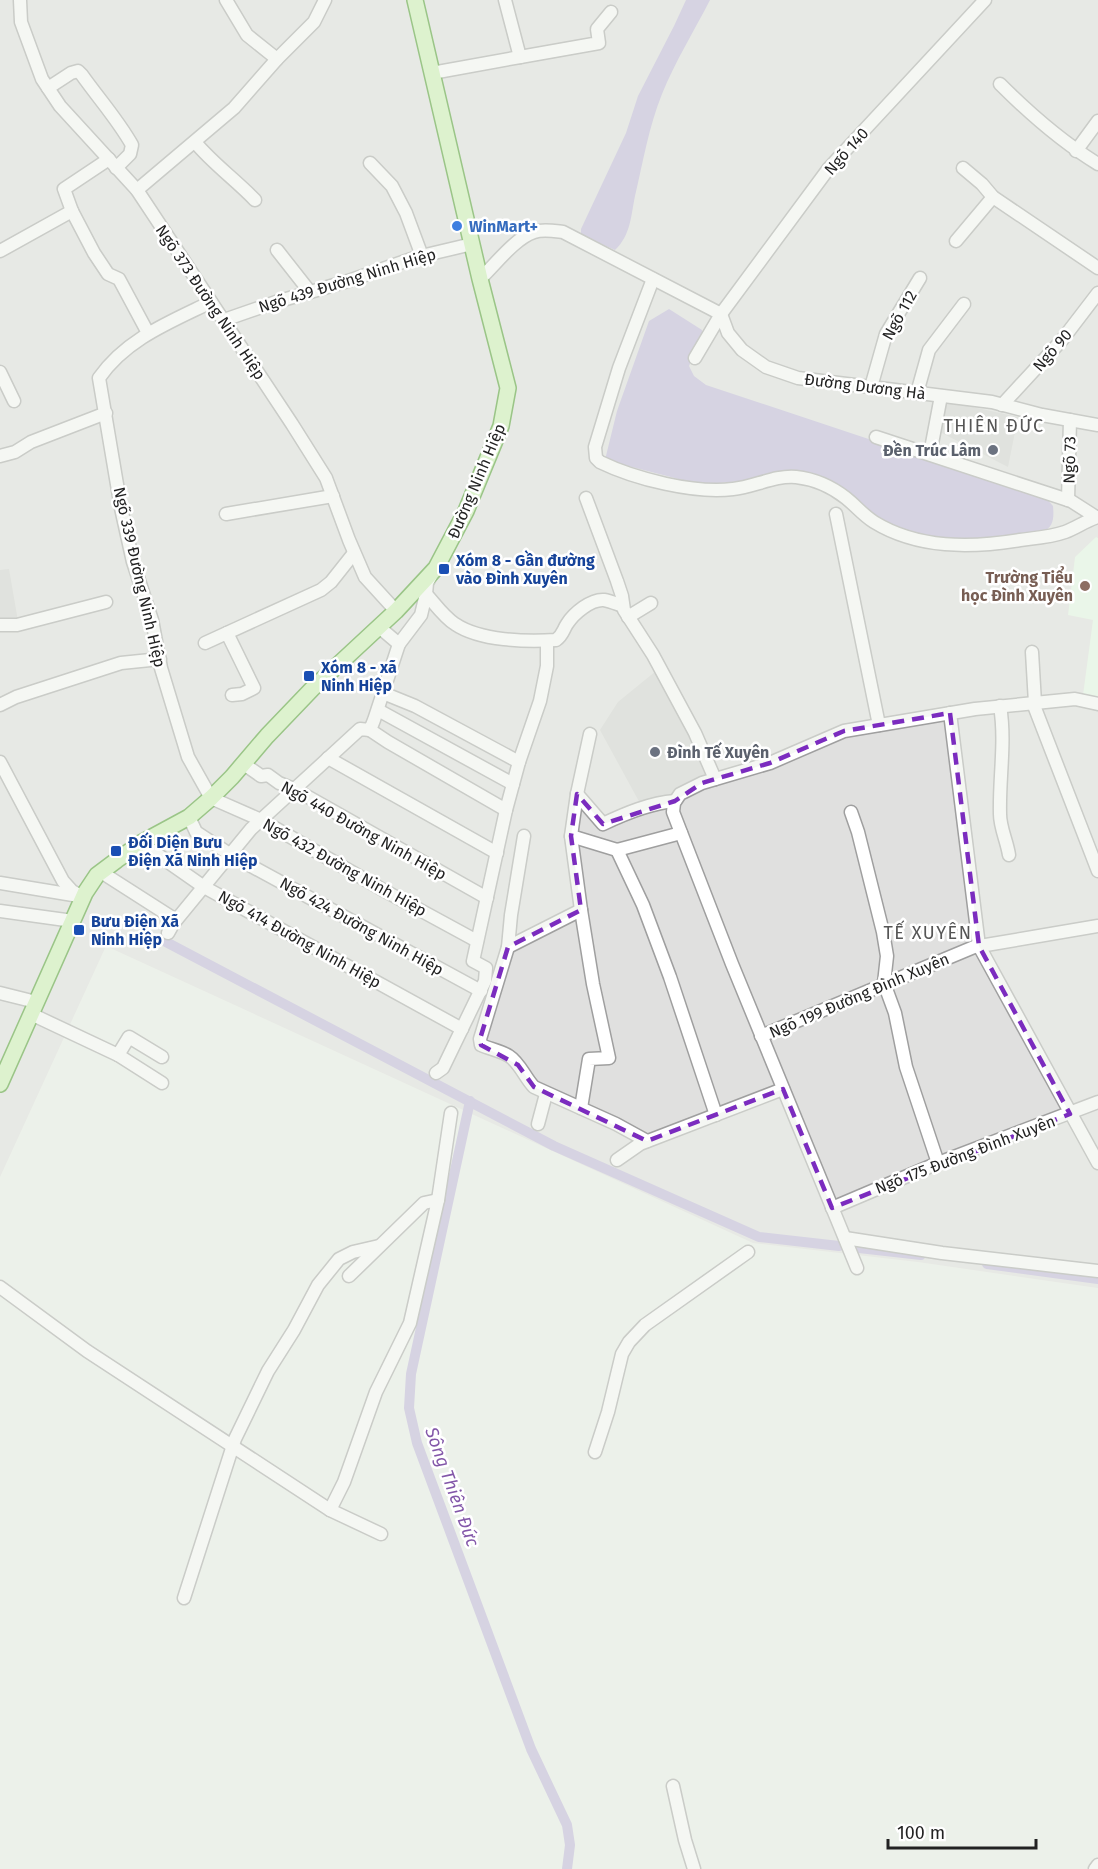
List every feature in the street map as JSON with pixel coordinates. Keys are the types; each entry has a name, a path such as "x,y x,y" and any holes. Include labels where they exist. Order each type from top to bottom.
{"main road":[{"name":"Đường Ninh Hiệp","path":"0,1084 83,897 97,875 141,843 189,817 211,798 312,689 396,611 436,568 466,511 501,426 508,388 480,279 415,0"}],"street":[{"name":"Ngõ 373 Đường Ninh Hiệp","path":"20,0 21,22 42,79 60,106 136,190 224,320 326,478 365,577 396,611"},
{"path":"226,0 248,35 277,58"},
{"path":"136,190 234,108 277,58 314,22 325,0"},
{"path":"506,0 520,57"},
{"name":"Ngõ 140","path":"695,358 721,314 829,168 985,0"},
{"path":"432,73 599,43 597,29 611,12"},
{"path":"48,88 78,71 120,124 132,145 130,154 64,189 72,211 94,253 108,274 119,279 148,333"},
{"path":"1000,84 1023,107 1076,151 1098,164"},
{"path":"1076,151 1098,121"},
{"path":"195,142 255,200"},
{"path":"370,163 392,186 406,213 422,256"},
{"path":"963,168 993,197 1098,268"},
{"path":"956,241 993,197"},
{"path":"0,251 72,211"},
{"path":"480,279 519,241 534,232 548,230 563,232 721,314"},
{"name":"Ngõ 439 Đường Ninh Hiệp","path":"224,320 422,256 472,244"},
{"path":"278,250 310,292"},
{"name":"Ngõ 112","path":"872,387 886,334 920,278"},
{"path":"653,279 619,368 595,447 596,458 600,462 659,482 691,488 732,490 780,478 795,477 811,480 830,487 888,530 929,542 978,545 1053,536 1082,526 1097,517 1068,500 876,437"},
{"name":"Ngõ 90","path":"1002,405 1062,340 1098,293"},
{"name":"Ngõ 339 Đường Ninh Hiệp","path":"211,302 141,337 109,364 99,378 130,551 153,620 160,659 188,757 211,798"},
{"path":"917,393 929,350 964,304"},
{"name":"Đường Dương Hà","path":"721,314 728,333 742,350 766,367 798,378 1002,405 1098,425"},
{"path":"0,372 14,401"},
{"path":"930,454 941,396"},
{"path":"0,456 15,452 32,442 106,412"},
{"name":"Ngõ 73","path":"1068,500 1070,420"},
{"path":"226,514 333,495"},
{"path":"585,498 617,580 625,611 653,655 692,727 715,779"},
{"path":"836,514 879,725"},
{"path":"204,643 321,590 331,582 354,553"},
{"path":"370,730 399,644 422,615 427,584 436,568"},
{"path":"426,594 453,623 475,634 490,638 552,641 563,634 570,620 588,604 605,600 625,611 651,603"},
{"path":"0,626 17,624 106,602"},
{"path":"379,627 399,644"},
{"path":"226,633 254,688 242,694 232,695"},
{"path":"436,1073 443,1068 485,981 486,968 473,961 506,810 519,762 540,701 552,641"},
{"path":"1032,652 1034,703 1098,871"},
{"path":"0,705 16,697 121,663 160,659"},
{"path":"383,693 415,706 519,762"},
{"path":"857,1269 761,1036 681,833 673,812 675,801 680,794 702,783 770,764 844,731 1000,706 1075,699 1098,704"},
{"path":"1000,706 1003,724 1000,816 1010,855"},
{"path":"378,710 513,784"},
{"path":"950,713 979,946 1098,1163"},
{"path":"168,933 176,920 251,829 360,729 370,730 506,810"},
{"path":"581,1108 589,1059 609,1058 593,984 572,836 577,794 590,734"},
{"path":"328,758 497,853"},
{"path":"0,762 63,881 72,891 83,897"},
{"name":"Ngõ 440 Đường Ninh Hiệp","path":"244,764 261,777 268,775 487,898"},
{"path":"577,794 603,824 627,813 662,802 675,801"},
{"name":"Ngõ 432 Đường Ninh Hiệp","path":"211,798 261,820 477,941"},
{"path":"850,812 858,832 883,932 887,956 884,983 895,1013 906,1067 938,1163"},
{"name":"Ngõ 424 Đường Ninh Hiệp","path":"189,817 196,832 231,855 481,991"},
{"path":"572,836 617,850 681,833"},
{"path":"524,836 508,947 480,1039 481,1046 509,1056 534,1088 636,1133 647,1141"},
{"name":"Ngõ 414 Đường Ninh Hiệp","path":"141,843 204,887 462,1029"},
{"path":"617,850 655,936 716,1115"},
{"path":"101,872 176,920"},
{"path":"0,883 83,897"},
{"path":"508,947 581,910"},
{"path":"0,911 73,921"},
{"name":"Ngõ 199 Đường Đình Xuyên","path":"761,1036 884,983 979,946 1098,926"},
{"path":"0,993 34,1008 118,1055 162,1083"},
{"path":"118,1055 129,1037 162,1057"},
{"path":"618,1160 640,1144 783,1089"},
{"path":"538,1124 546,1094"},
{"name":"Ngõ 175 Đường Đình Xuyên","path":"832,1208 938,1163 1098,1102"},
{"path":"330,1510 344,1482 376,1392 410,1323 438,1200 451,1113"},
{"path":"349,1276 424,1203 438,1200"},
{"path":"845,1238 942,1253 1098,1271"},
{"path":"184,1598 232,1446 268,1371 294,1330 318,1285 339,1259 353,1252 379,1246"},
{"path":"595,1452 608,1412 622,1353 629,1342 645,1325 748,1252"},
{"path":"0,1287 87,1351 330,1510 381,1534"},
{"path":"673,1786 684,1840 694,1869"},
{"path":"1095,1869 1098,1865"}],"highlighted area":[{"path":"950,713 979,946 1070,1114 832,1208 783,1089 647,1141 534,1087 518,1065 481,1045 480,1039 508,947 581,910 571,836 577,794 603,824 675,801 702,783 770,763 844,731"}],"shaded area":[{"path":"0,0 1098,0 1098,1288 918,1262 753,1243 106,946 0,1177"},
{"path":"686,0 710,0 662,94 653,119 630,224 615,250 581,235 581,229 626,133 638,96"},
{"path":"669,309 702,330 689,366 694,376 706,385 1046,498 1053,506 1051,525 1042,532 987,539 946,539 920,536 884,523 853,499 783,473 740,481 694,483 605,460 617,411 649,321"},
{"name":"Đền Trúc Lâm","path":"945,401 1018,417 1008,467 940,432"},
{"name":"Trường Tiểu học Đình Xuyên","path":"1096,537 1098,538 1098,698 1083,695 1093,620 1068,615 1075,557"},
{"path":"9,569 18,621 0,622 0,570"},
{"name":"Đình Tế Xuyên","path":"656,671 709,774 689,784 670,798 641,805 600,730 618,702"}],"waterway":[{"path":"166,942 554,1146 759,1237 839,1246"},
{"name":"Sông Thiên Đức","path":"470,1101 411,1374 409,1408 417,1443 531,1749 567,1825 570,1845 567,1869"},
{"path":"859,1248 921,1255"},
{"path":"987,1264 1098,1279"}],"place":[{"name":"WinMart+","path":"457,226"},
{"name":"Đền Trúc Lâm","path":"993,450"},
{"name":"Xóm 8 - Gần đường vào Đình Xuyên","path":"444,569"},
{"name":"Trường Tiểu học Đình Xuyên","path":"1085,586"},
{"name":"Xóm 8 - xã Ninh Hiệp","path":"309,676"},
{"name":"Đình Tế Xuyên","path":"655,752"},
{"name":"Đối Diện Bưu Điện Xã Ninh Hiệp","path":"116,851"},
{"name":"Bưu Điện Xã Ninh Hiệp","path":"79,930"}],"district":[{"name":"THIÊN ĐỨC","path":"994,426"},
{"name":"TẾ XUYÊN","path":"928,933"}]}
